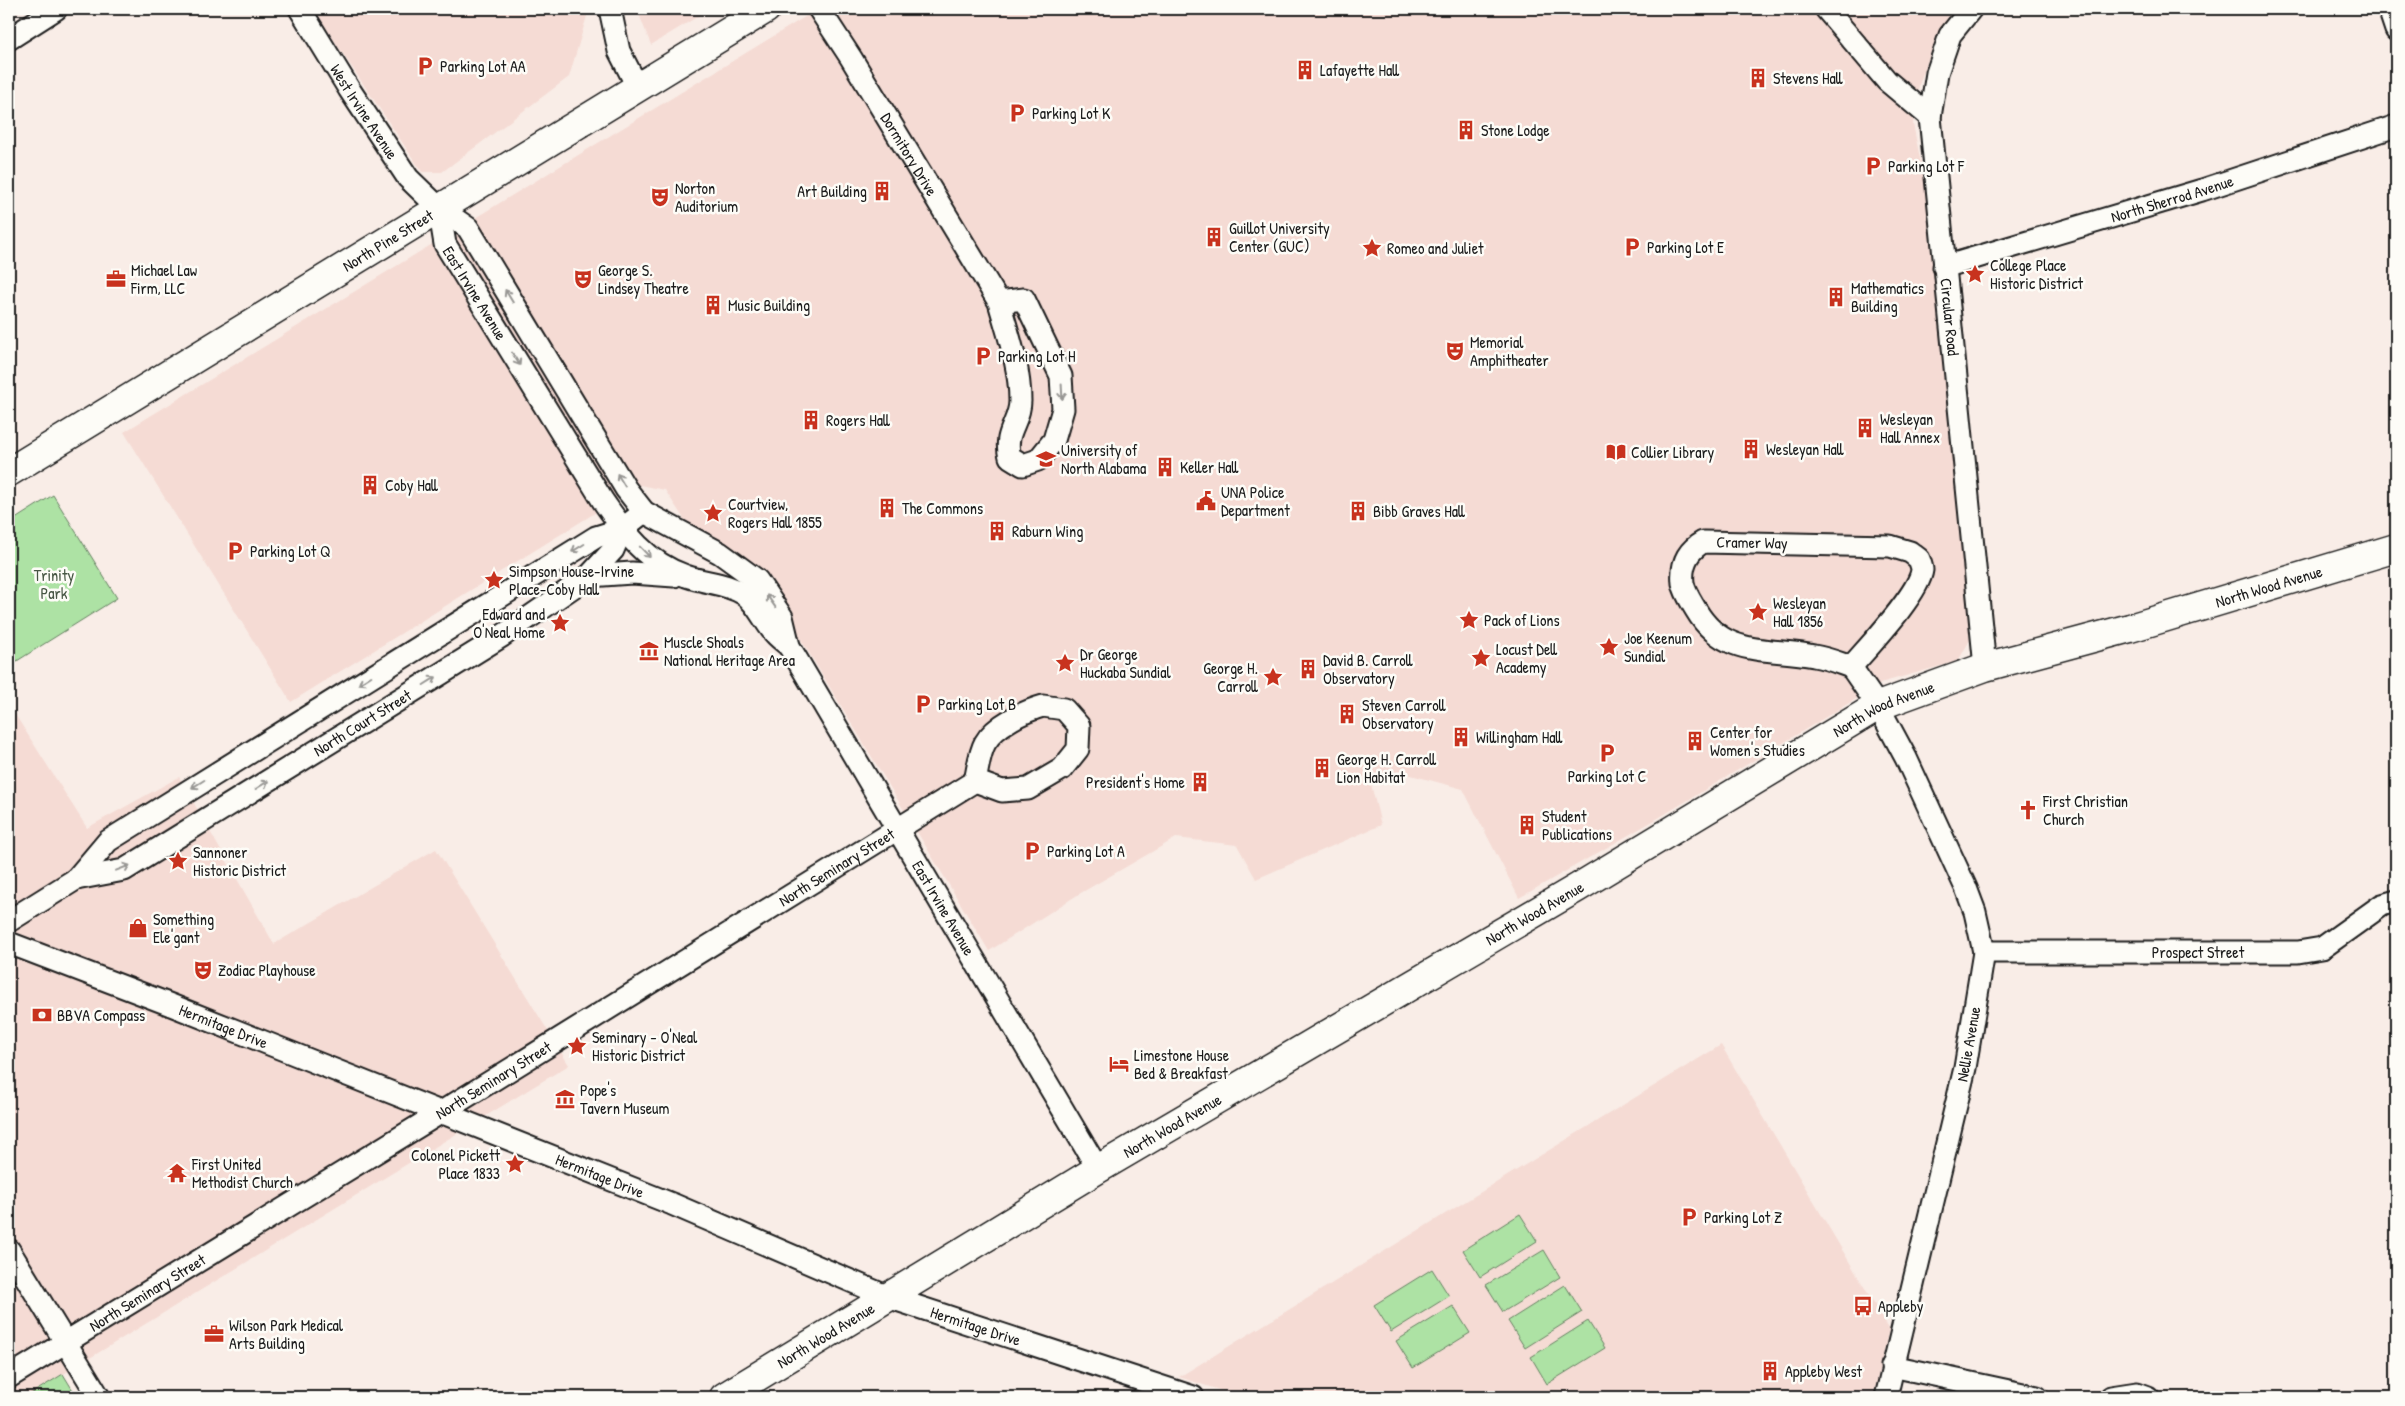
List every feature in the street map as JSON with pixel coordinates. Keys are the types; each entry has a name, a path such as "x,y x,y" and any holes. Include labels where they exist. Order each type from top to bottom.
{"main road":[{"name":"North Pine Street","path":"9,472 637,86 766,9"},
{"name":"North Wood Avenue","path":"724,1397 1098,1169 1577,888 1878,706 1985,667 2130,628 2396,548"}],"street":[{"path":"9,39 56,9"},
{"name":"West Irvine Avenue","path":"300,9 408,178 439,208"},
{"path":"610,9 619,51 637,86"},
{"name":"Dormitory Drive","path":"819,9 852,58 999,302 1015,357 1020,403 1006,444 1010,457 1022,465 1038,460 1054,440 1062,409 1060,376 1024,299 999,302"},
{"path":"1826,9 1887,81 1930,117"},
{"name":"Circular Road","path":"1971,9 1950,35 1936,73 1930,117 1985,667"},
{"path":"2389,9 2396,30"},
{"name":"North Sherrod Avenue","path":"1944,267 2202,190 2396,126"},
{"name":"East Irvine Avenue","path":"439,208 468,228 626,488 644,512 720,553 757,580 782,616 789,646 1098,1169"},
{"name":"East Irvine Avenue","path":"439,208 445,244 602,501 622,529 655,562 686,577 724,586 745,595 761,612 773,632 789,646"},
{"name":"North Court Street","path":"9,921 76,879 108,841 596,537 622,529 644,512"},
{"name":"North Court Street","path":"76,879 124,870 502,636 589,576 613,550 622,529"},
{"name":"Cramer Way","path":"1702,542 1864,544 1890,546 1910,552 1919,558 1922,569 1916,585 1898,612 1851,667 1814,656 1744,647 1722,639 1704,624 1684,590 1682,572 1686,557 1692,548 1702,542"},
{"path":"589,576 632,573 686,577"},
{"path":"483,607 502,636"},
{"path":"1851,667 1878,706"},
{"path":"1043,706 1064,709 1079,726 1078,749 1062,769 1028,790 1002,791 975,781 985,743 1001,727 1025,711 1043,706"},
{"name":"Nellie Avenue","path":"1878,706 1906,758 1966,888 1975,912 1984,952 1965,1068 1886,1397"},
{"name":"North Seminary Street","path":"9,1377 898,831 975,781"},
{"name":"Prospect Street","path":"1984,952 2298,952 2322,948 2382,905 2396,901"},
{"name":"Hermitage Drive","path":"9,943 154,998 672,1204 888,1297 1193,1397"},
{"path":"9,1250 99,1397"},
{"path":"1892,1366 2037,1397"},
{"path":"2111,1397 2137,1392 2148,1397"}],"shaded area":[{"path":"313,9 589,9 569,77 442,172 422,172"},
{"path":"637,9 710,9 651,45"},
{"name":"University of North Alabama","path":"818,9 1954,9 1938,33 1919,85 1913,124 1926,188 1970,640 1958,661 1884,682 1660,817 1519,898 1463,789 1407,774 1370,780 1381,825 1256,879 1237,845 1176,838 1079,894 989,951 765,580 684,519 665,490 640,485 291,702 124,432"},
{"path":"9,705 87,828 179,777 274,944 436,849 569,1065 26,1397 9,1397"},
{"path":"1721,1045 1889,1329 1873,1397 1241,1397 1179,1377"}],"green space":[{"name":"Trinity Park","path":"53,495 117,598 9,666 9,523"},
{"path":"1520,1214 1537,1241 1480,1277 1463,1250"},
{"path":"1544,1250 1560,1277 1503,1312 1486,1285"},
{"path":"1432,1269 1449,1296 1391,1332 1374,1305"},
{"path":"1565,1285 1582,1312 1525,1348 1508,1321"},
{"path":"1453,1306 1470,1333 1413,1368 1396,1341"},
{"path":"1588,1321 1605,1348 1547,1384 1531,1357"},
{"path":"63,1374 77,1397 26,1397"}],"place":[{"name":"Parking Lot AA","path":"425,66"},
{"name":"Lafayette Hall","path":"1305,70"},
{"name":"Stevens Hall","path":"1758,78"},
{"name":"Parking Lot K","path":"1017,113"},
{"name":"Stone Lodge","path":"1466,130"},
{"name":"Parking Lot F","path":"1873,166"},
{"name":"Art Building","path":"882,191"},
{"name":"Norton Auditorium","path":"660,197"},
{"name":"Guillot University Center (GUC)","path":"1214,237"},
{"name":"Parking Lot E","path":"1632,247"},
{"name":"Romeo and Juliet","path":"1372,248"},
{"name":"College Place Historic District","path":"1975,274"},
{"name":"Michael Law Firm, LLC","path":"116,279"},
{"name":"George S. Lindsey Theatre","path":"583,279"},
{"name":"Mathematics Building","path":"1836,297"},
{"name":"Music Building","path":"713,305"},
{"name":"Memorial Amphitheater","path":"1455,351"},
{"name":"Parking Lot H","path":"983,356"},
{"name":"Rogers Hall","path":"811,420"},
{"name":"Wesleyan Hall Annex","path":"1865,428"},
{"name":"Wesleyan Hall","path":"1751,449"},
{"name":"Collier Library","path":"1616,452"},
{"name":"University of North Alabama","path":"1046,459"},
{"name":"Keller Hall","path":"1165,467"},
{"name":"Coby Hall","path":"370,485"},
{"name":"UNA Police Department","path":"1206,501"},
{"name":"The Commons","path":"887,508"},
{"name":"Bibb Graves Hall","path":"1358,511"},
{"name":"Courtview, Rogers Hall 1855","path":"713,513"},
{"name":"Raburn Wing","path":"997,531"},
{"name":"Parking Lot Q","path":"235,551"},
{"name":"Simpson House-Irvine Place-Coby Hall","path":"494,580"},
{"name":"Wesleyan Hall 1856","path":"1758,612"},
{"name":"Pack of Lions","path":"1469,620"},
{"name":"Edward and O'Neal Home","path":"560,623"},
{"name":"Joe Keenum Sundial","path":"1609,647"},
{"name":"Muscle Shoals National Heritage Area","path":"649,651"},
{"name":"Locust Dell Academy","path":"1481,658"},
{"name":"Dr George Huckaba Sundial","path":"1065,663"},
{"name":"David B. Carroll Observatory","path":"1308,669"},
{"name":"George H. Carroll","path":"1273,677"},
{"name":"Parking Lot B","path":"923,704"},
{"name":"Steven Carroll Observatory","path":"1347,714"},
{"name":"Willingham Hall","path":"1461,737"},
{"name":"Center for Women's Studies","path":"1695,741"},
{"name":"Parking Lot C","path":"1607,753"},
{"name":"George H. Carroll Lion Habitat","path":"1322,768"},
{"name":"President's Home","path":"1200,782"},
{"name":"First Christian Church","path":"2028,810"},
{"name":"Student Publications","path":"1527,825"},
{"name":"Parking Lot A","path":"1032,851"},
{"name":"Sannoner Historic District","path":"178,861"},
{"name":"Something Ele'gant","path":"138,928"},
{"name":"Zodiac Playhouse","path":"203,970"},
{"name":"BBVA Compass","path":"42,1015"},
{"name":"Seminary - O'Neal Historic District","path":"577,1046"},
{"name":"Limestone House Bed & Breakfast","path":"1119,1064"},
{"name":"Pope's Tavern Museum","path":"565,1099"},
{"name":"Colonel Pickett Place 1833","path":"515,1164"},
{"name":"First United Methodist Church","path":"177,1173"},
{"name":"Parking Lot Z","path":"1689,1217"},
{"name":"Appleby","path":"1863,1306"},
{"name":"Wilson Park Medical Arts Building","path":"214,1334"},
{"name":"Appleby West","path":"1770,1371"}]}
